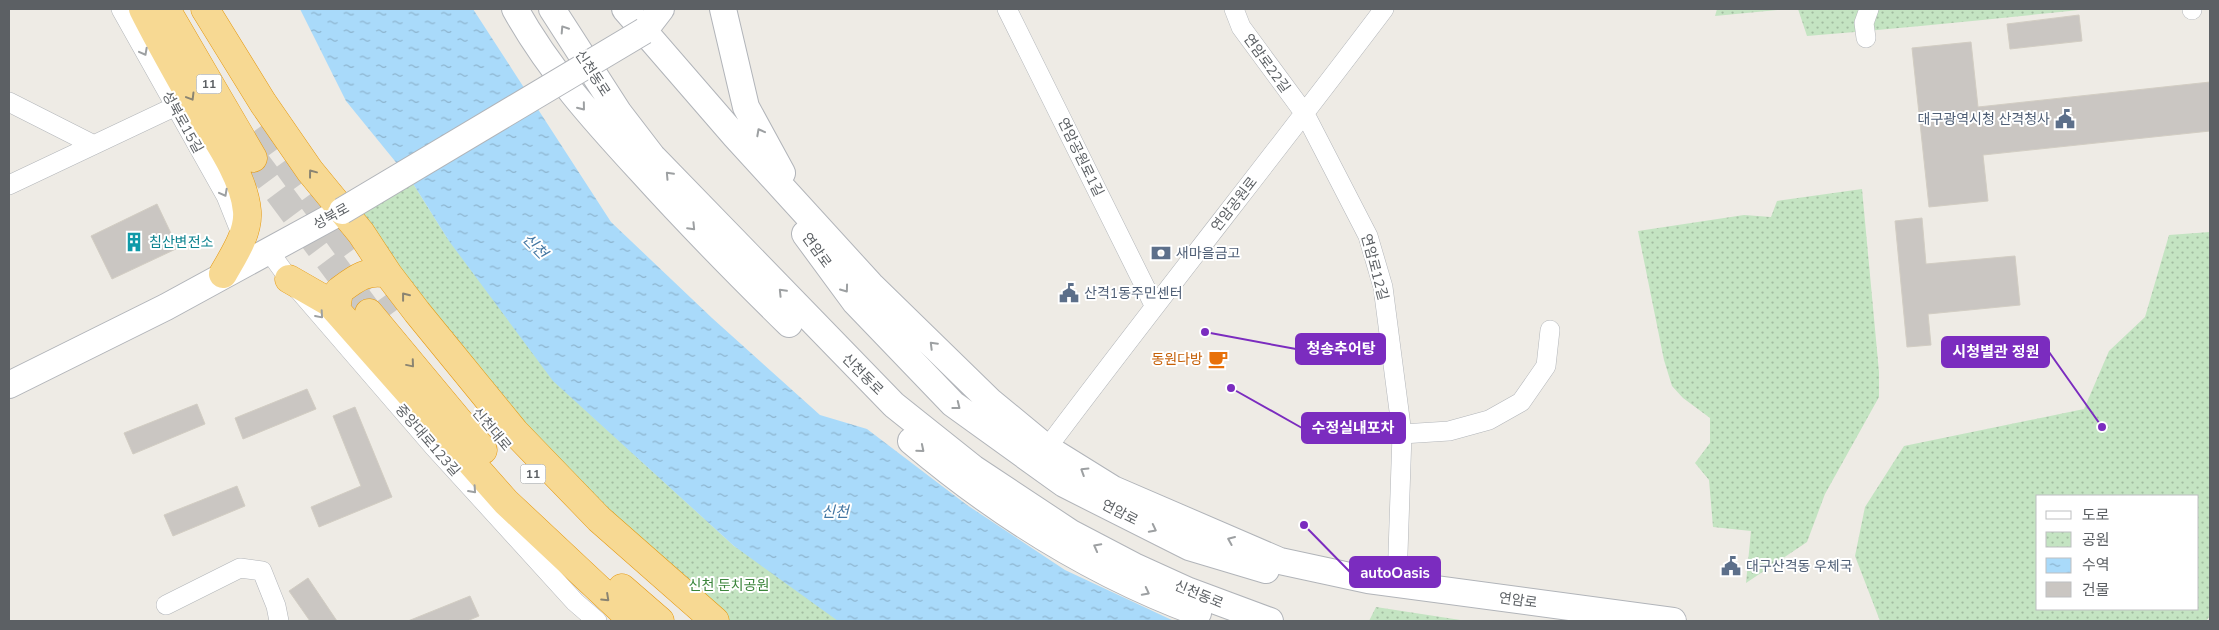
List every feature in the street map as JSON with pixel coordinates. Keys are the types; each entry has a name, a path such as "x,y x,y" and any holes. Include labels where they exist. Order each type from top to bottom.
{"highway":[{"path":"143,9 166,54 224,152 238,179 245,200 246,221 242,236 222,274"},
{"name":"11","path":"166,9 253,158"},
{"name":"11","path":"190,9 271,129"},
{"path":"205,9 282,147 269,164 252,168 237,162 224,152"},
{"path":"271,129 310,171 361,233 388,274 515,432 599,519 715,621"},
{"path":"336,310 339,291 358,276 376,272 388,274"},
{"path":"289,279 329,302 506,502 633,621"},
{"name":"신천대로","path":"660,621 560,532 476,443 382,312 514,456 686,621"}],"main road":[{"name":"신천동로","path":"515,9 525,27 581,106 690,225 883,417 958,481 1062,549 1159,598 1221,621"},
{"name":"신천동로","path":"552,9 619,113 652,156 894,405 973,468 1071,533 1134,566 1189,591 1270,621"},
{"path":"624,9 638,20 735,136 800,206"},
{"path":"638,20 661,9"},
{"path":"723,9 746,106 800,206"},
{"name":"성북로","path":"9,385 166,307 222,274 342,211 638,20"},
{"name":"연암로","path":"735,136 855,302 953,404 1064,484 1189,547 1322,587 1532,615 1650,621"},
{"name":"연암로","path":"800,206 871,285 990,401 1047,448 1113,489 1280,561 1397,584 1673,621"}],"street":[{"name":"성북로15길","path":"121,9 174,107 226,196 242,236"},
{"name":"연암공원로1길","path":"1007,9 1154,305"},
{"name":"연암로22길","path":"1234,9 1241,27 1305,114"},
{"name":"연암공원로","path":"1047,448 1154,305 1305,114 1384,9"},
{"path":"9,102 92,144"},
{"path":"9,184 174,107"},
{"name":"연암로12길","path":"1305,114 1368,236 1382,287 1402,434 1397,584"},
{"name":"중앙대로123길","path":"268,250 289,279 439,454 575,602 597,621"},
{"path":"1402,434 1457,429 1489,420 1521,402 1546,366 1550,330"},
{"path":"166,605 240,568 262,571 276,606 279,621"}],"green space":[{"path":"1717,9 1788,9 1715,16"},
{"path":"1798,9 2088,9 1807,36"},
{"name":"신천 둔치공원","path":"412,182 446,236 554,381 734,546 854,621 717,621 574,481 350,220"},
{"path":"1862,189 1879,372 1879,397 1825,494 1807,542 1746,583 1751,531 1713,527 1709,480 1695,463 1710,443 1710,418 1683,398 1672,386 1664,360 1638,231 1744,215 1771,217 1777,201"},
{"path":"2210,232 2210,616 2206,621 1880,621 1855,556 1865,507 1904,446 2084,409 2109,351 2145,317 2169,235"},
{"path":"1376,607 1467,621 1369,621"}],"water":[{"name":"신천","path":"300,9 473,9 611,222 712,318 820,415 867,429 967,505 1065,570 1174,621 838,621 734,546 553,381 449,241 412,182 346,101"}],"building":[{"path":"2079,15 2082,41 2010,49 2007,24"},
{"name":"대구광역시청 산격청사","path":"1971,42 1978,107 2210,82 2210,131 1983,155 1988,201 1929,207 1912,48"},
{"name":"침산변전소","path":"157,204 178,248 112,279 91,236"},
{"path":"1922,218 1926,264 2015,256 2020,305 1928,314 1931,345 1907,347 1895,221"},
{"path":"307,389 316,409 243,439 235,418"},
{"path":"197,404 205,424 133,454 124,433"},
{"path":"355,407 392,497 319,527 311,507 361,486 333,416"},
{"path":"237,486 245,506 173,536 164,515"},
{"path":"308,578 337,621 310,621 289,591"},
{"path":"470,596 479,616 467,621 408,621"}],"tunnel":[{"path":"260,127 394,312"},
{"path":"253,158 369,313"}],"place":[{"name":"대구광역시청 산격청사","path":"2065,119"},
{"name":"침산변전소","path":"134,242"},
{"name":"새마을금고","path":"1161,253"},
{"name":"산격1동주민센터","path":"1069,293"},
{"name":"청송추어탕","path":"1205,332"},
{"name":"동원다방","path":"1218,359"},
{"name":"수정실내포차","path":"1231,388"},
{"name":"시청별관 정원","path":"2102,427"},
{"name":"autoOasis","path":"1304,525"},
{"name":"대구산격동 우체국","path":"1731,566"}]}
